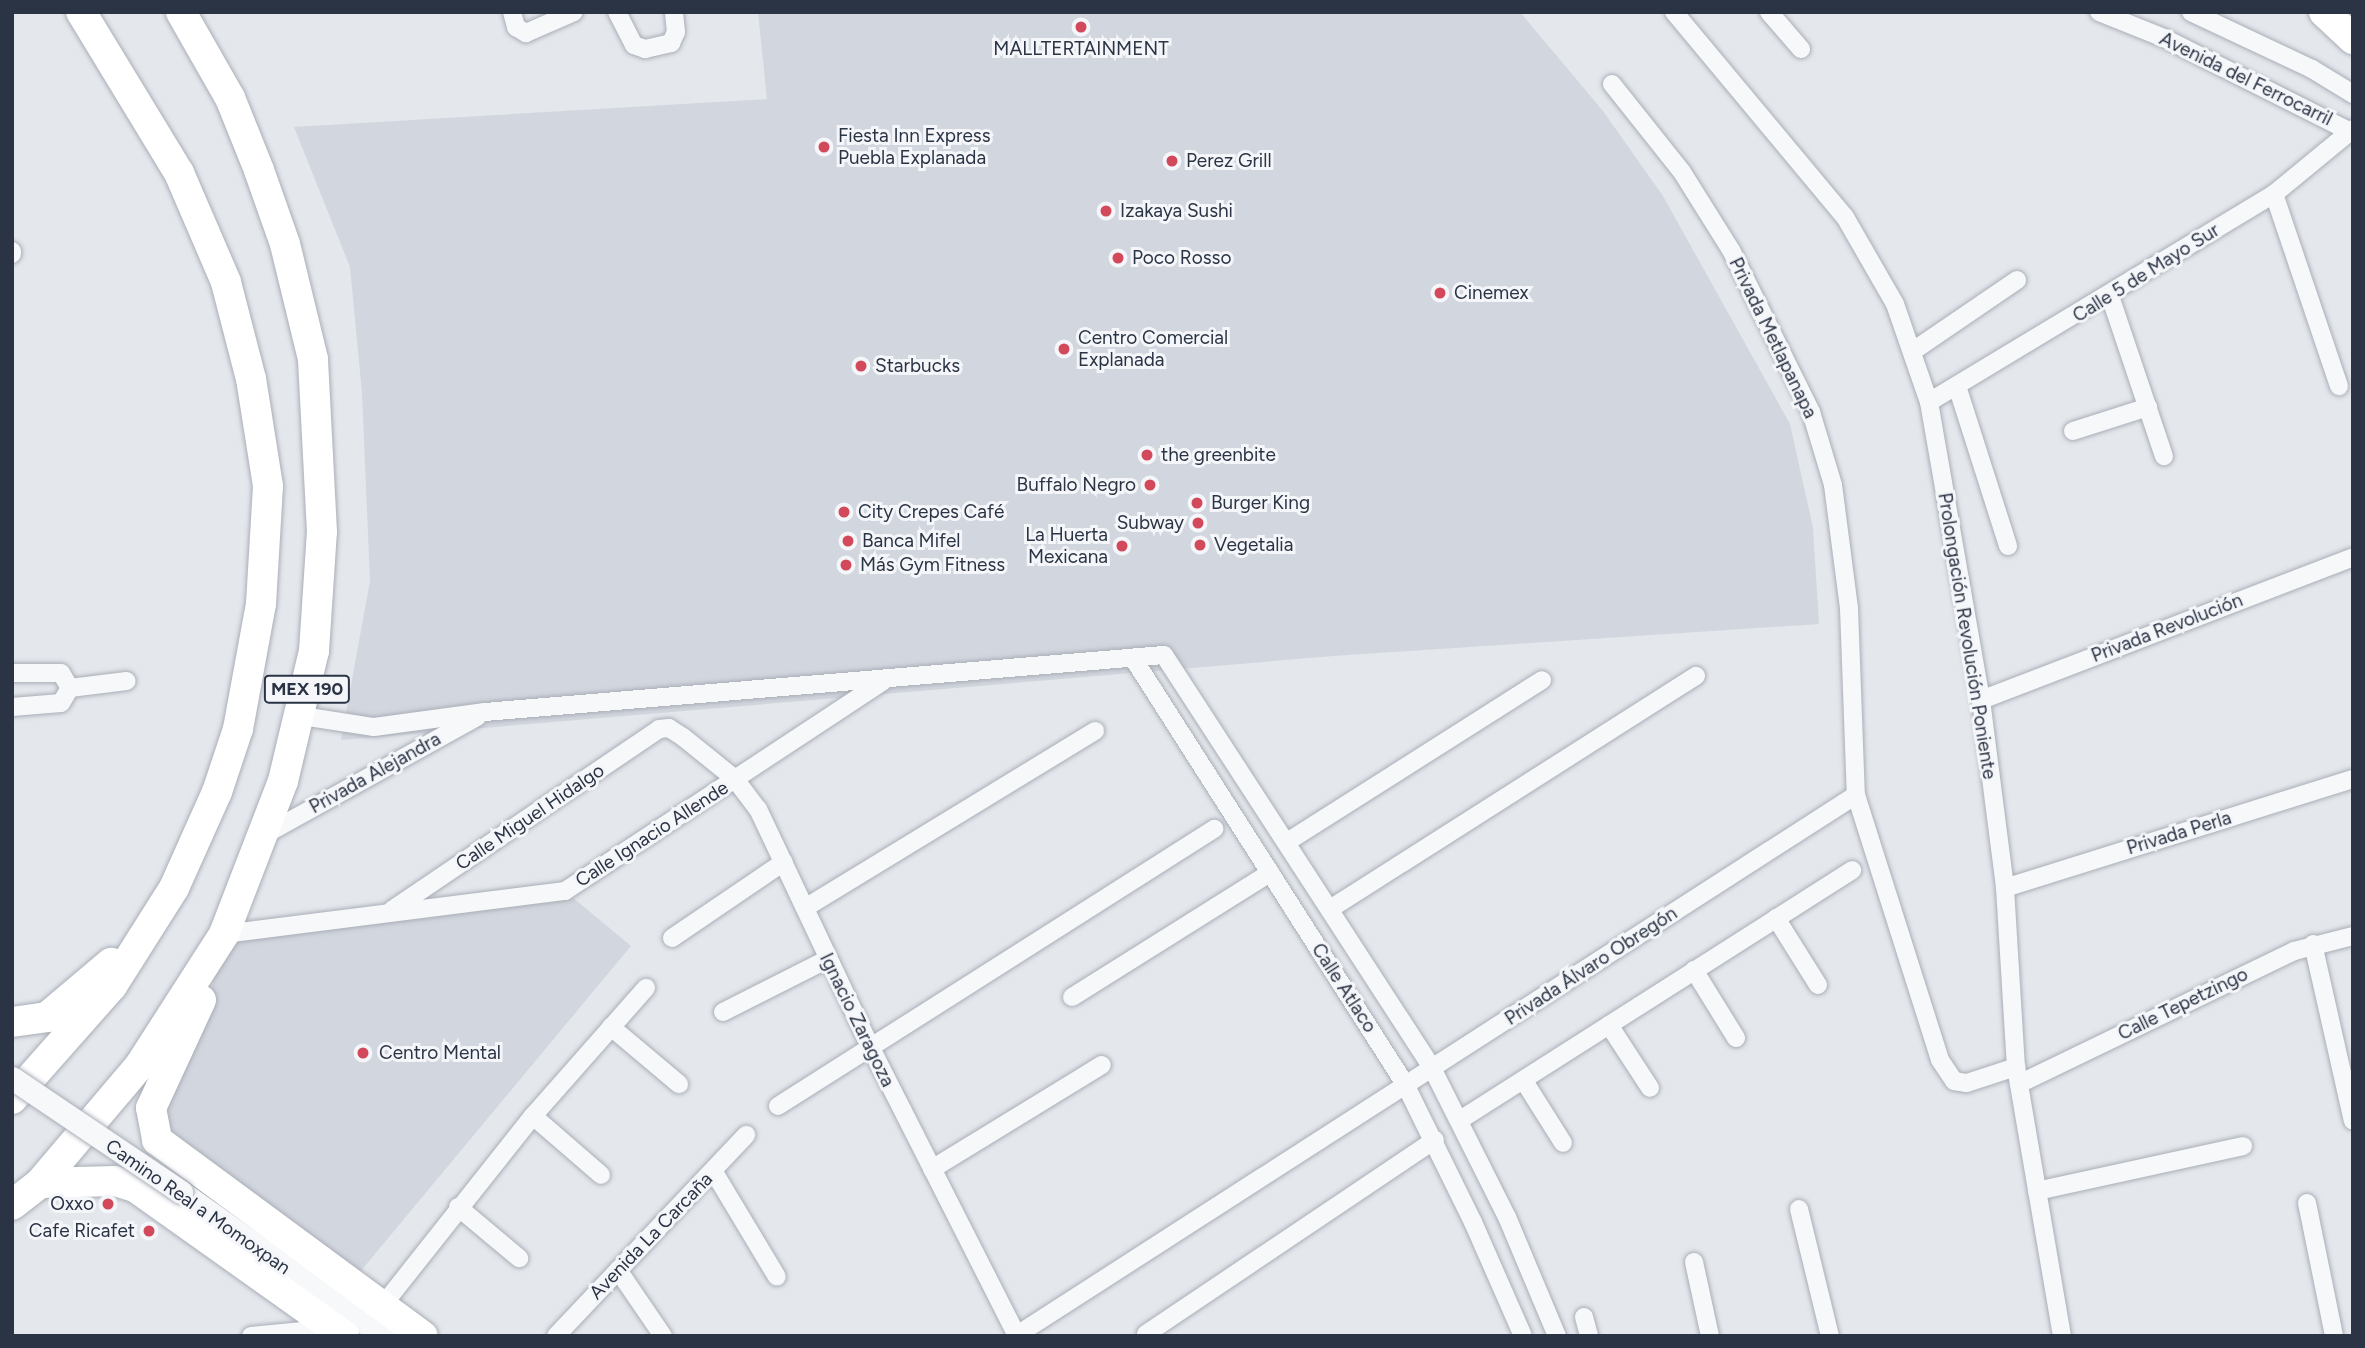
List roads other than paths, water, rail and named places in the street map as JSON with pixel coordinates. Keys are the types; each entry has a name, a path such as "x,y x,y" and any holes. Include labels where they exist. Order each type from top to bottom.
{"main road":[{"name":"MEX 190","path":"12,1099 112,986 174,888 217,792 251,677 261,604 268,486 251,379 226,282 178,173 81,12"},
{"name":"MEX 190","path":"12,1205 40,1183 140,1065 224,934 266,834 302,716 314,651 322,531 313,359 285,244 259,170 230,99 181,12"},
{"path":"2324,12 2353,39"},
{"path":"14,1017 47,1017 80,992 123,952 174,888"},
{"path":"224,934 205,994 154,1100 153,1133 163,1147 423,1336"},
{"path":"40,1183 71,1179 115,1181 135,1186 340,1332"}],"street":[{"path":"512,12 516,27 526,33 574,12"},
{"path":"617,12 634,45 645,49 671,43 676,32 674,12"},
{"path":"1769,12 1801,49"},
{"name":"Avenida del Ferrocarril","path":"2099,12 2164,37 2352,131"},
{"name":"Avenida del Ferrocarril","path":"2192,12 2312,69 2353,94"},
{"name":"Prolongación Revolución Poniente","path":"1684,16 1844,217 1895,304 1929,402 1981,700 2005,888 2017,1075 2062,1336"},
{"name":"Privada Metlapanapa","path":"1612,84 1682,172 1731,250 1811,412 1833,485 1849,608 1856,795"},
{"name":"Calle 5 de Mayo Sur","path":"1929,402 2110,296 2274,194 2352,131"},
{"path":"2274,194 2339,386"},
{"path":"1913,351 2017,280"},
{"path":"2110,296 2164,456"},
{"path":"1957,386 2008,546"},
{"path":"2073,431 2148,407"},
{"name":"Privada Revolución","path":"1981,700 2353,557"},
{"name":"Calle Atlaco","path":"1523,1336 1435,1140 1405,1084 1133,658 1164,655 1432,1068 1460,1120 1557,1336"},
{"path":"302,716 374,727 485,712 1133,658"},
{"path":"12,673 61,673 70,688"},
{"path":"1330,909 1696,676"},
{"name":"Calle Ignacio Allende","path":"224,934 392,910 565,891 886,679"},
{"path":"1287,842 1542,680"},
{"path":"70,688 127,681"},
{"path":"12,707 61,703 70,688"},
{"name":"Privada Alejandra","path":"266,834 485,712"},
{"name":"Ignacio Zaragoza","path":"669,728 735,779 758,809 871,1048 1017,1336"},
{"name":"Calle Miguel Hidalgo","path":"392,910 659,729 669,728"},
{"path":"805,908 1095,730"},
{"name":"Privada Perla","path":"2005,888 2353,779"},
{"path":"1856,795 1946,1072 1954,1081 1967,1083 2017,1075"},
{"name":"Privada Álvaro Obregón","path":"1017,1336 1856,795"},
{"path":"1248,839 1275,823"},
{"path":"778,1106 1214,829"},
{"path":"672,938 784,862"},
{"path":"1460,1120 1852,870"},
{"path":"1072,997 1270,873"},
{"path":"1776,918 1818,985"},
{"name":"Calle Tepetzingo","path":"2017,1075 2313,944 2353,936"},
{"path":"2313,944 2353,1121"},
{"path":"723,1012 828,959"},
{"path":"1694,970 1735,1038"},
{"path":"383,1305 458,1207 533,1116 646,988"},
{"path":"1609,1026 1650,1088"},
{"path":"611,1027 679,1084"},
{"path":"932,1169 1102,1065"},
{"name":"Camino Real a Momoxpan","path":"12,1079 181,1192 384,1336"},
{"path":"1524,1081 1563,1143"},
{"path":"533,1116 601,1175"},
{"name":"Avenida La Carcaña","path":"556,1336 714,1172 746,1135"},
{"path":"1146,1334 1435,1140"},
{"path":"2037,1191 2243,1146"},
{"path":"714,1172 777,1277"},
{"path":"2307,1203 2334,1336"},
{"path":"458,1207 519,1258"},
{"path":"1799,1209 1830,1336"},
{"path":"1694,1262 1710,1336"},
{"path":"618,1269 663,1336"},
{"path":"1584,1317 1589,1336"},
{"path":"251,1336 340,1332"}],"place":[{"name":"MALLTERTAINMENT","path":"1081,27"},
{"name":"Fiesta Inn Express Puebla Explanada","path":"824,147"},
{"name":"Perez Grill","path":"1172,161"},
{"name":"Izakaya Sushi","path":"1106,211"},
{"name":"Poco Rosso","path":"1118,258"},
{"name":"Cinemex","path":"1440,293"},
{"name":"Centro Comercial Explanada","path":"1064,349"},
{"name":"Starbucks","path":"861,366"},
{"name":"the greenbite","path":"1147,455"},
{"name":"Buffalo Negro","path":"1150,485"},
{"name":"Burger King","path":"1197,503"},
{"name":"City Crepes Café","path":"844,512"},
{"name":"Subway","path":"1198,523"},
{"name":"Banca Mifel","path":"848,541"},
{"name":"Vegetalia","path":"1200,545"},
{"name":"La Huerta Mexicana","path":"1122,546"},
{"name":"Más Gym Fitness","path":"846,565"},
{"name":"Centro Mental","path":"363,1053"},
{"name":"Oxxo","path":"108,1204"},
{"name":"Cafe Ricafet","path":"149,1231"}]}
